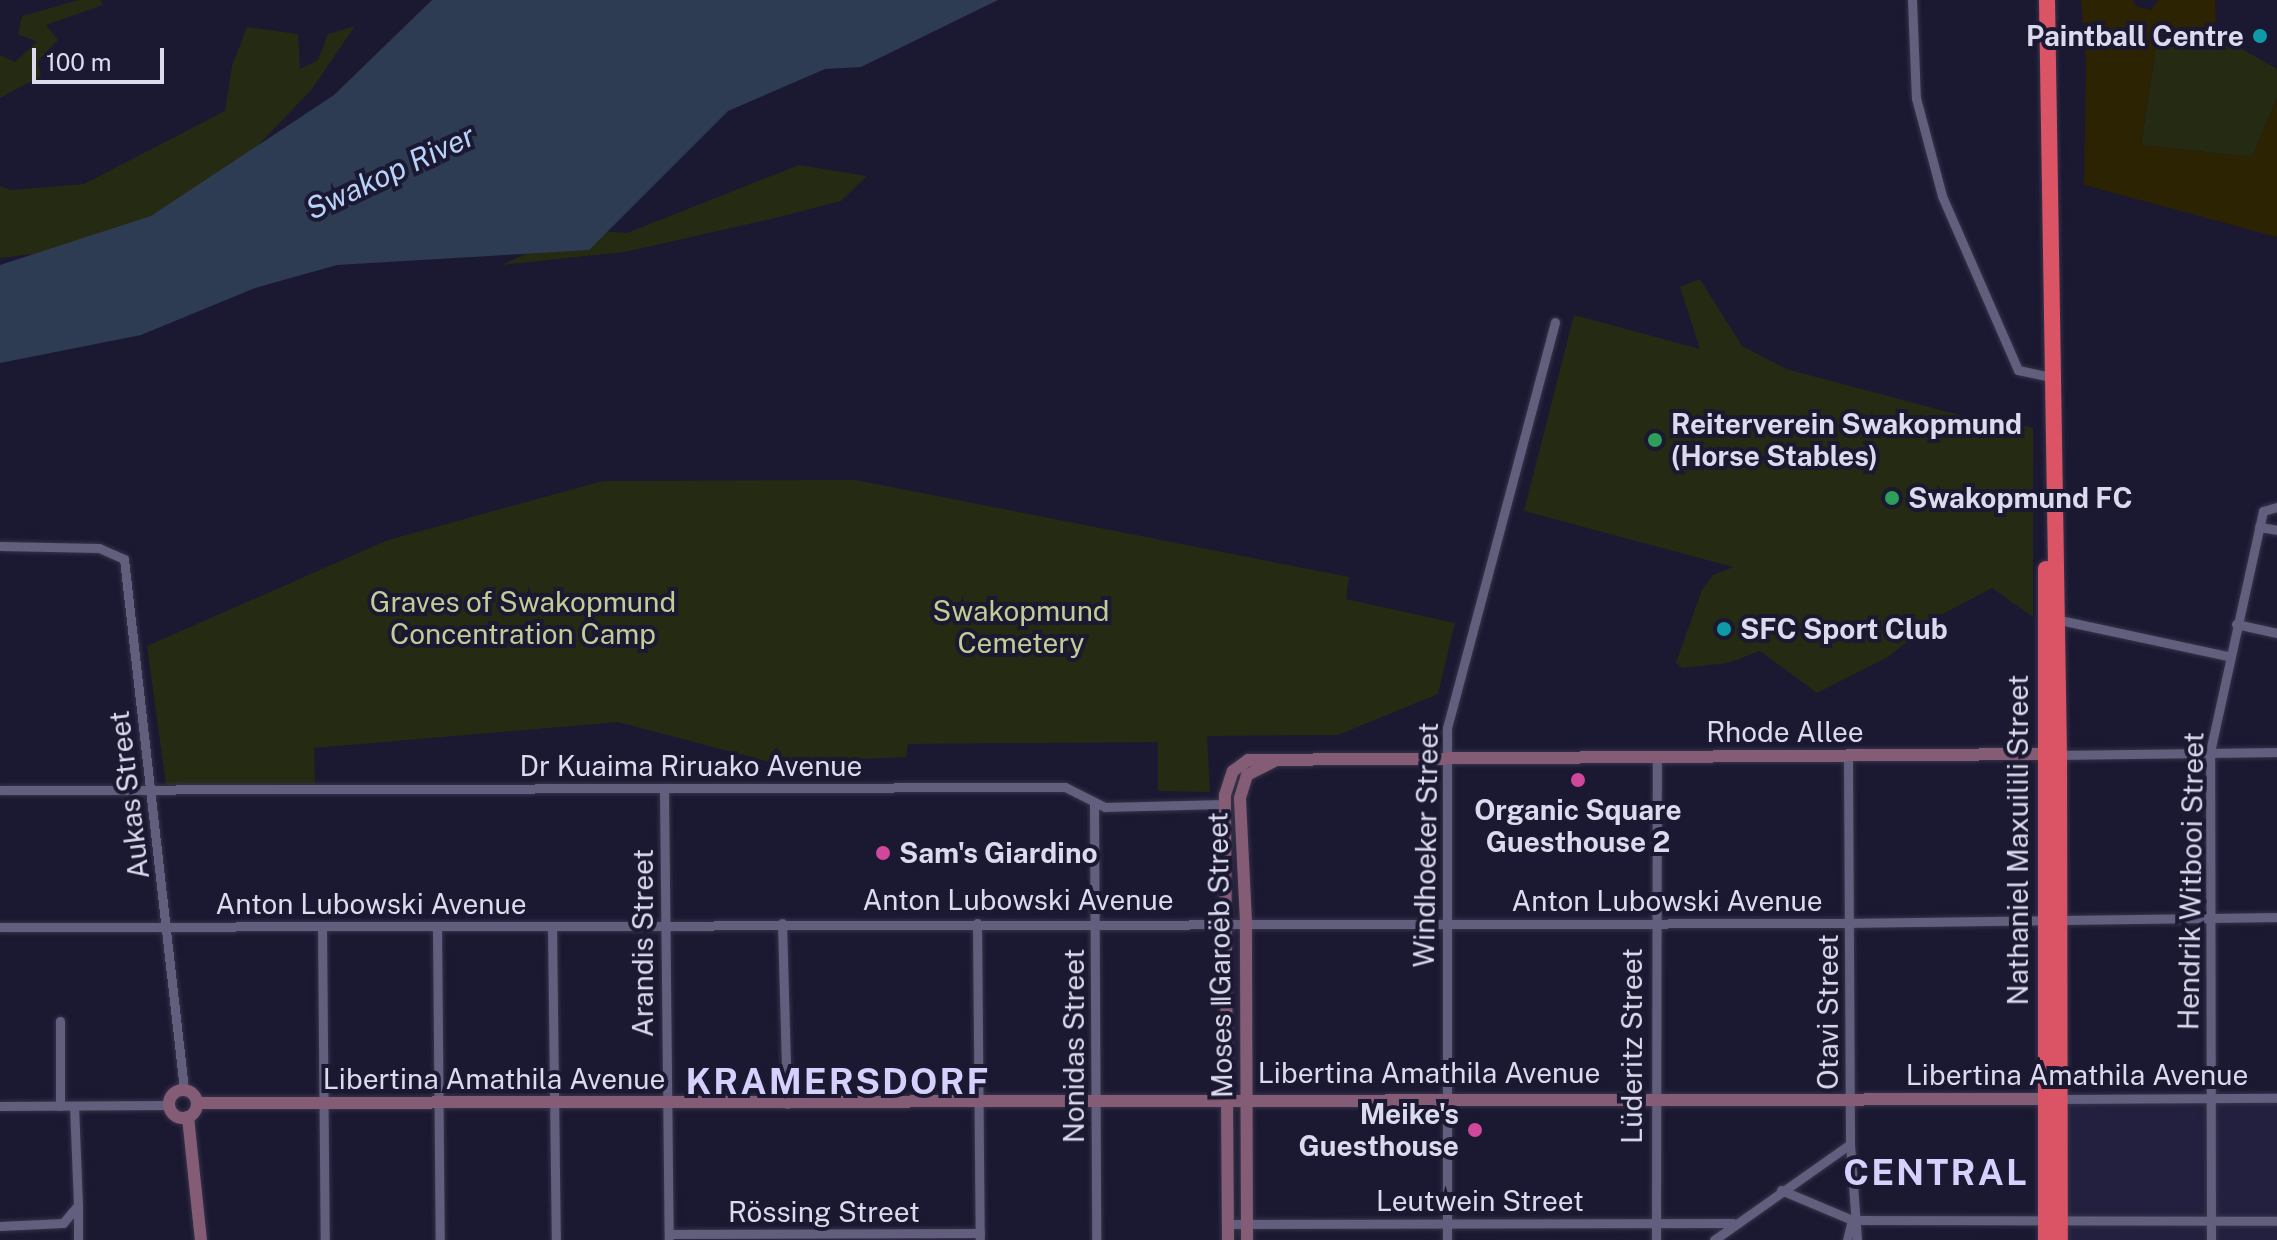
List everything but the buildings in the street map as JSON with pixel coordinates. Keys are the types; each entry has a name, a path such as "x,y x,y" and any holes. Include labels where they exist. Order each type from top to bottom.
{"highway":[{"name":"Nathaniel Maxuilili Street","path":"2047,0 2051,1099 2053,1221 2060,1240"},
{"name":"Nathaniel Maxuilili Street","path":"2046,1240 2053,1221"}],"street":[{"path":"1912,0 1916,98 1942,196 2018,370 2050,377"},
{"name":"Windhoeker Street","path":"1447,1240 1445,756 1463,652 1555,322"},
{"path":"2277,507 2266,507 2259,527 2277,530"},
{"name":"Hendrik Witbooi Street","path":"2211,1240 2210,752 2228,656 2259,527"},
{"name":"Aukas Street","path":"0,546 64,545 111,549 124,559 169,927 184,1089"},
{"path":"2051,618 2228,656"},
{"path":"2236,624 2277,633"},
{"name":"Rhode Allee","path":"1293,757 1848,757 2277,752"},
{"name":"Lüderitz Street","path":"1656,1240 1653,922 1657,756"},
{"name":"Moses ǁGaroëb Street","path":"1228,1240 1224,804 1230,776 1240,765 1255,757 1293,757"},
{"name":"Moses ǁGaroëb Street","path":"1247,1240 1246,922 1241,786 1256,768 1293,757"},
{"name":"Otavi Street","path":"1848,757 1850,1144 1852,1220 1857,1240"},
{"name":"Dr Kuaima Riruako Avenue","path":"0,790 1065,787 1078,789 1094,803 1112,808 1224,804"},
{"name":"Arandis Street","path":"664,789 669,1237"},
{"name":"Nonidas Street","path":"1094,803 1096,1240"},
{"name":"Anton Lubowski Avenue","path":"0,927 1095,922 1849,923 2277,917"},
{"path":"782,923 787,1104"},
{"path":"977,923 980,1236"},
{"path":"322,926 325,1240"},
{"path":"437,926 440,1240"},
{"path":"552,926 556,1240"},
{"path":"60,1021 60,1106"},
{"path":"188,1117 176,1117 169,1105 171,1095 184,1089 198,1103 188,1117 201,1240"},
{"name":"Libertina Amathila Avenue","path":"198,1103 325,1102 439,1106 978,1102 1097,1098 2277,1098"},
{"path":"0,1106 169,1105"},
{"path":"74,1106 78,1240"},
{"path":"1714,1240 1733,1223 1850,1144"},
{"path":"1781,1190 1852,1220 2277,1221"},
{"path":"0,1226 63,1223 78,1205"},
{"name":"Otavi Street","path":"1847,1240 1852,1220"},
{"name":"Leutwein Street","path":"1229,1224 1733,1223"},
{"name":"Rössing Street","path":"669,1237 980,1236"}],"shaded area":[{"path":"2064,1102 2277,1102 2277,1240 2064,1240"}],"green space":[{"path":"79,0 100,0 103,5 46,25 58,40 38,61 41,76 0,98 0,55 15,62 37,42 18,34 22,16"},
{"path":"355,26 312,89 229,176 92,247 0,258 0,186 11,190 84,184 225,111 232,66 247,27 298,34 300,69 318,60 328,34"},
{"path":"2216,34 2277,69 2277,98 2252,157 2141,145 2156,46 2204,45"},
{"path":"799,165 867,176 841,201 775,218 625,252 502,265 576,229 627,233"},
{"name":"Swakopmund FC","path":"1700,279 1742,346 1786,369 1997,425 2002,420 2033,428 2033,617 1992,588 1939,616 1888,657 1817,693 1760,651 1728,663 1682,668 1676,662 1702,590 1713,575 1733,567 1524,511 1574,315 1700,349 1680,287"},
{"path":"856,480 1349,577 1346,599 1455,623 1438,694 1338,735 1207,736 1210,792 1158,791 1158,742 908,744 906,757 773,763 618,722 314,748 315,784 166,785 147,646 388,540 603,481"}],"sand":[{"path":"2081,0 2133,0 2136,6 2151,10 2158,0 2215,0 2216,34 2204,45 2156,47 2141,145 2252,157 2277,98 2277,237 2084,185 2086,62"}],"water":[{"name":"Swakop River","path":"432,0 998,0 861,67 825,69 728,111 589,250 337,265 255,288 141,335 0,363 0,265 151,216 334,95"}],"place":[{"name":"Paintball Centre","path":"2260,36"},
{"name":"Reiterverein Swakopmund (Horse Stables)","path":"1655,440"},
{"name":"Swakopmund FC","path":"1892,498"},
{"name":"SFC Sport Club","path":"1724,629"},
{"name":"Organic Square Guesthouse 2","path":"1578,780"},
{"name":"Sam's Giardino","path":"883,853"},
{"name":"Meike's Guesthouse","path":"1475,1130"}],"district":[{"name":"KRAMERSDORF","path":"838,1082"},
{"name":"CENTRAL","path":"1936,1173"}],"park label":[{"name":"Graves of Swakopmund Concentration Camp","path":"523,618"},
{"name":"Swakopmund Cemetery","path":"1021,627"}]}
